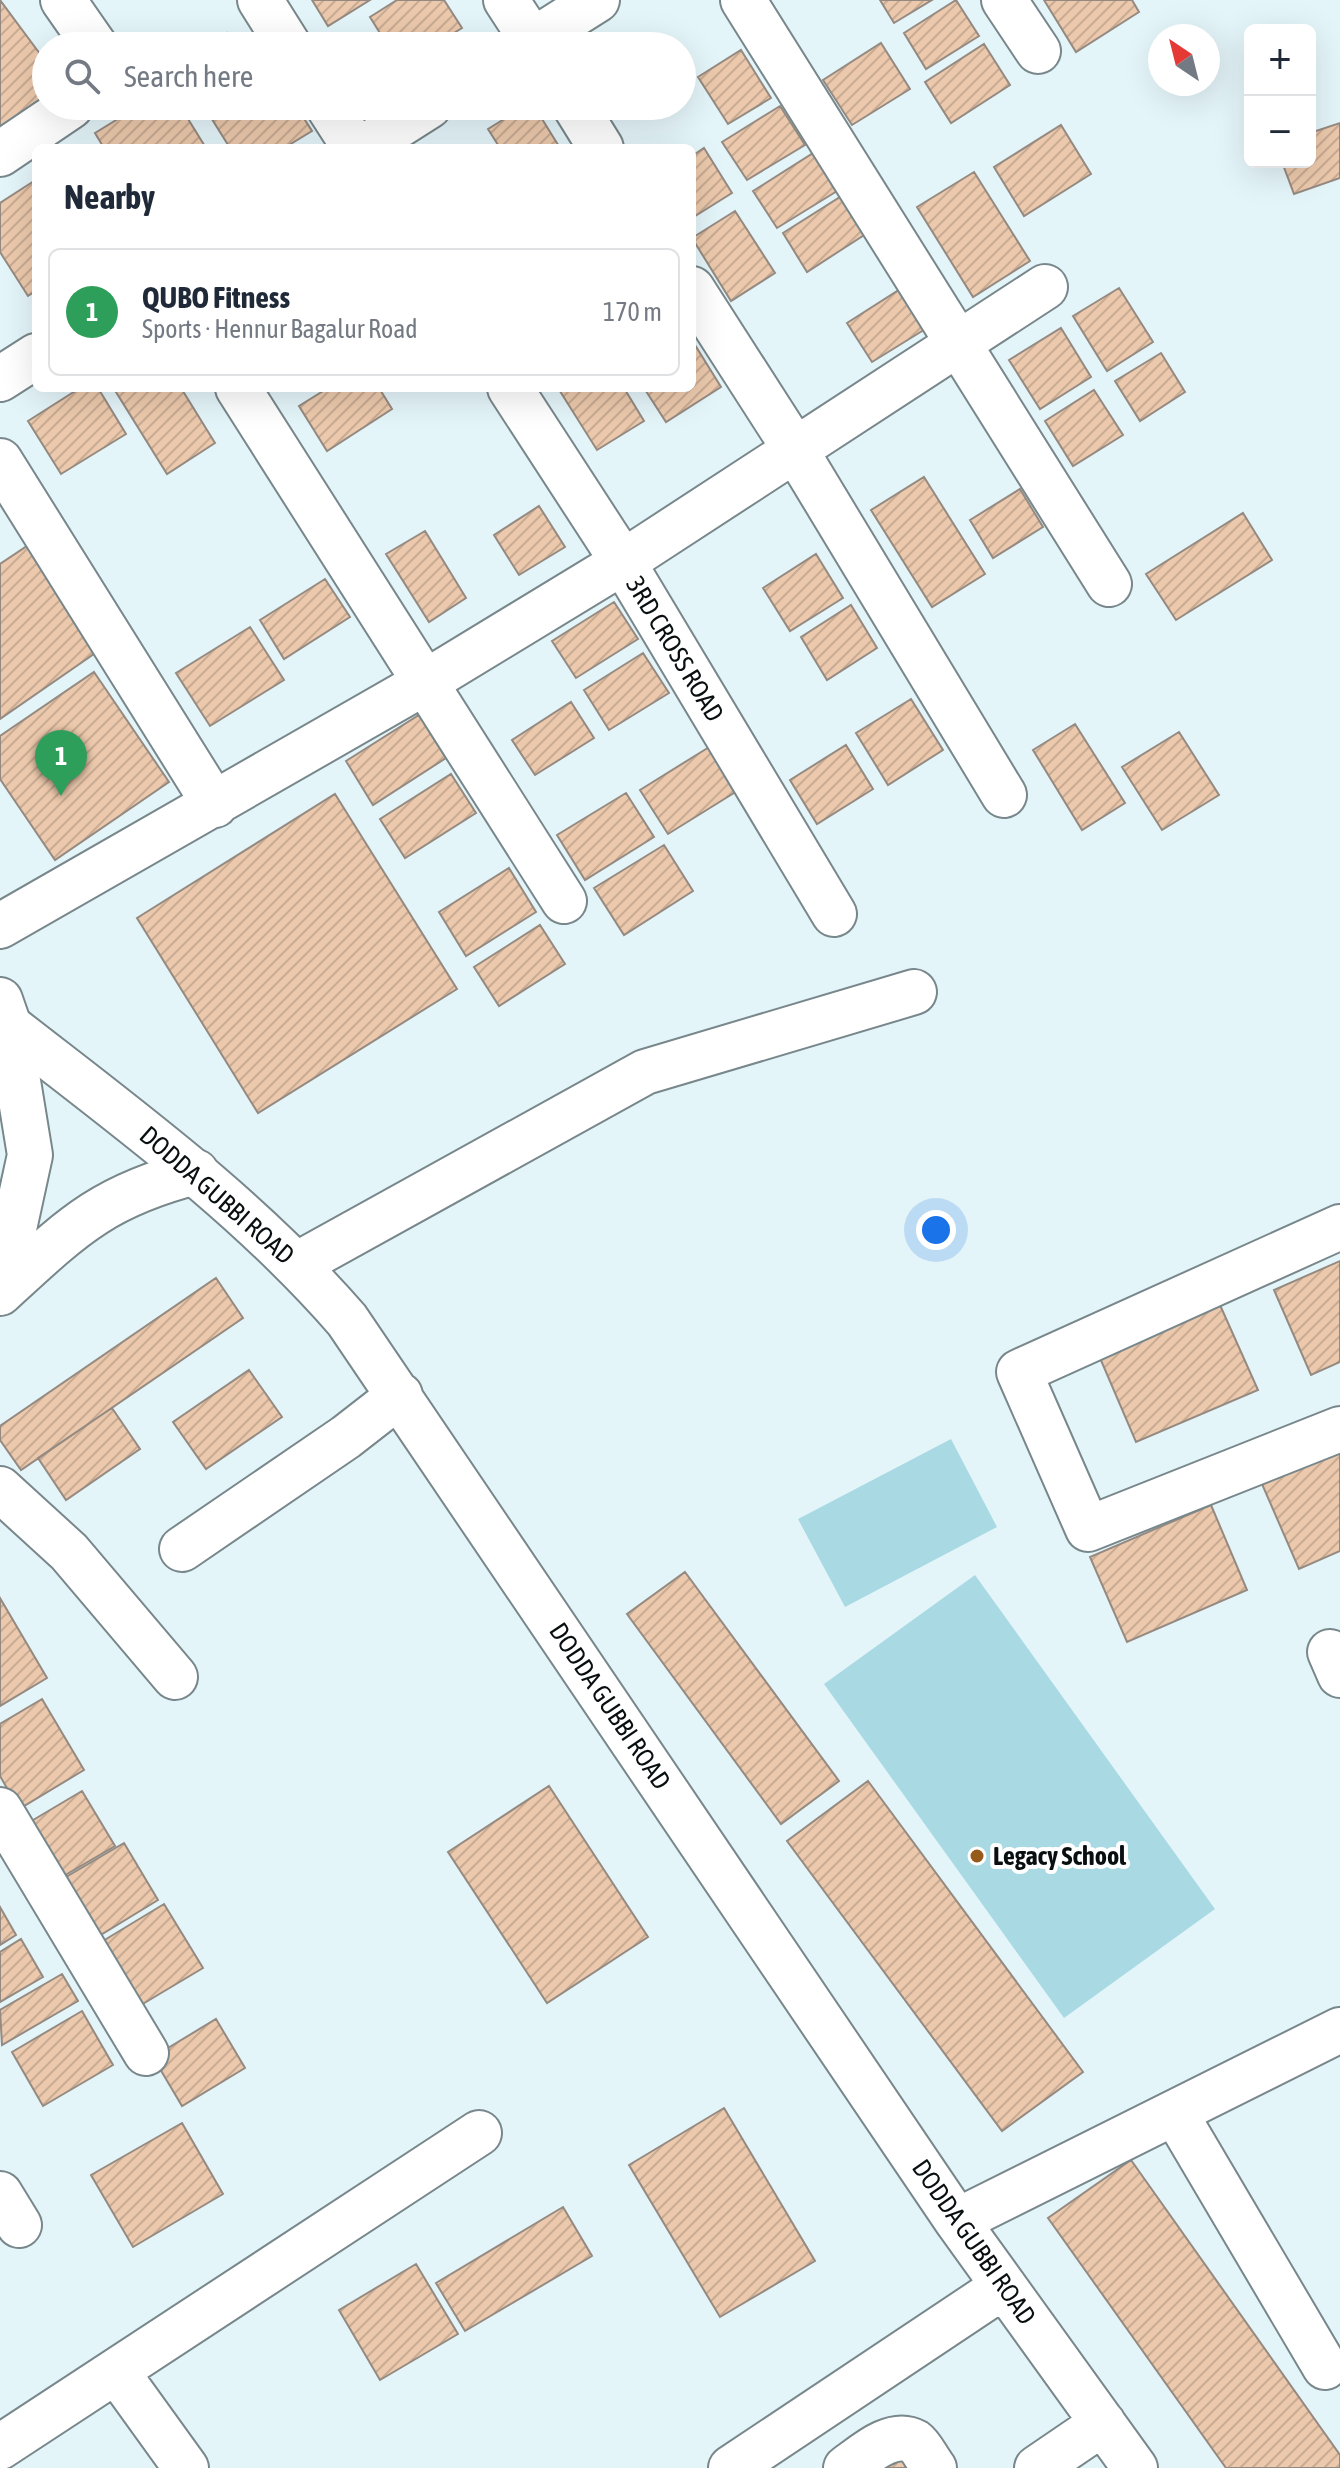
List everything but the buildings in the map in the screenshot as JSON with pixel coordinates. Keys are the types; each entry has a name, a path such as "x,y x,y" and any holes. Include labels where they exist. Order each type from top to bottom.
{"street":[{"path":"63,0 85,32"},
{"path":"260,0 280,32"},
{"path":"506,0 524,32"},
{"path":"549,32 597,0"},
{"path":"743,0 1109,584"},
{"path":"1004,0 1038,51"},
{"path":"0,154 50,120"},
{"path":"337,120 352,144"},
{"path":"369,144 407,120"},
{"path":"584,120 599,144"},
{"path":"0,926 424,683 623,562 1045,287"},
{"path":"696,295 796,451 1004,795"},
{"path":"0,379 32,359"},
{"path":"241,392 564,901"},
{"name":"3RD CROSS ROAD","path":"513,392 623,562 834,914"},
{"path":"0,461 215,805"},
{"path":"298,1264 645,1072 914,992"},
{"path":"0,1293 30,1155 3,1017"},
{"name":"DODDA GUBBI ROAD","path":"3,1017 196,1172 298,1264 347,1320 957,2221 1135,2468"},
{"path":"0,1293 82,1220 116,1198 150,1183 196,1172"},
{"path":"1340,1227 1019,1372 1088,1529 1340,1429"},
{"path":"182,1549 346,1437 400,1395"},
{"path":"0,1489 69,1552 175,1677"},
{"path":"0,1810 146,2053"},
{"path":"957,2221 1340,2030"},
{"path":"1175,2113 1325,2367"},
{"path":"0,2447 479,2133"},
{"path":"731,2468 1004,2286"},
{"path":"116,2371 186,2468"},
{"path":"1037,2468 1103,2423"},
{"path":"846,2468 886,2442 902,2439 916,2443 934,2468"}],"shaded area":[{"path":"951,1439 997,1527 845,1607 798,1519"},
{"path":"975,1575 1215,1909 1064,2018 824,1684"}],"place":[{"name":"QUBO Fitness","path":"61,796"},
{"name":"Legacy School","path":"977,1856"}]}
